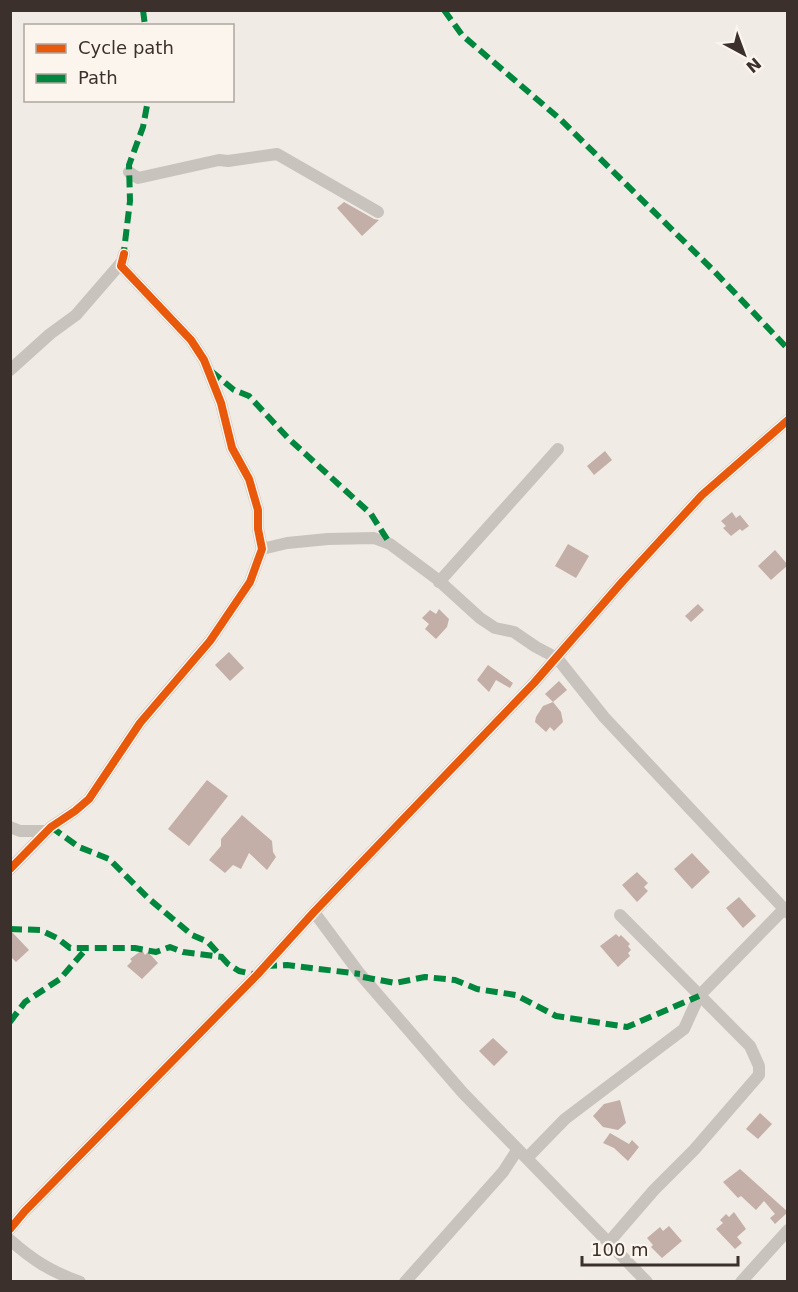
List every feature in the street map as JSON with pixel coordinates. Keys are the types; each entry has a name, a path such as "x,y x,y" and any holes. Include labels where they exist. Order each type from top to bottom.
{"street":[{"path":"129,172 138,178 219,160 228,162 277,154 319,176 378,212"},
{"path":"10,370 50,334 76,315 123,258 121,267 191,340 204,360 221,403 232,448 249,479 258,510 258,530 262,549 250,582 210,642 140,723 89,799 75,811 57,821 10,869"},
{"path":"10,1229 257,975 556,658 623,580 702,495 788,420"},
{"path":"439,582 558,449"},
{"path":"262,549 287,543 374,538 390,544 487,623 495,628 514,632 556,658 604,717 786,911 699,996 684,1029 523,1153 502,1172 405,1281"},
{"path":"10,828 20,831 47,831"},
{"path":"314,912 360,974 463,1093 647,1281"},
{"path":"609,1242 759,1075 759,1066 750,1046 620,915"},
{"path":"741,1281 788,1230"},
{"path":"10,1240 36,1262 59,1274 80,1281"}],"building":[{"path":"344,202 379,220 362,236 337,208"},
{"path":"605,451 612,460 594,475 587,466"},
{"path":"732,512 736,518 740,515 749,526 731,536 723,528 726,526 721,521"},
{"path":"568,544 589,556 576,578 555,566"},
{"path":"775,550 788,565 771,580 758,566"},
{"path":"698,604 704,610 691,622 685,616"},
{"path":"439,609 449,619 447,627 436,639 425,629 429,624 422,618 430,610 436,614"},
{"path":"229,652 244,668 230,681 215,665"},
{"path":"488,665 513,683 510,688 496,680 489,692 477,680"},
{"path":"559,681 567,690 553,702 545,694"},
{"path":"553,702 561,712 563,722 554,731 550,727 546,732 535,722 536,717 543,706"},
{"path":"207,780 228,796 189,846 168,829"},
{"path":"242,815 272,841 276,857 267,870 249,853 241,869 233,865 225,873 209,860 221,846 221,839"},
{"path":"692,853 710,872 692,889 674,869"},
{"path":"637,872 648,883 644,887 648,891 637,902 622,885"},
{"path":"739,897 756,916 743,928 726,908"},
{"path":"10,930 29,950 16,962 10,956"},
{"path":"616,934 619,937 621,935 630,944 628,946 631,950 628,953 630,956 618,967 600,946"},
{"path":"142,950 145,955 148,952 158,963 142,979 127,966 132,961 130,959"},
{"path":"493,1038 508,1052 494,1066 479,1051"},
{"path":"620,1100 626,1123 618,1130 603,1127 593,1116 604,1104"},
{"path":"760,1113 772,1124 758,1139 746,1129"},
{"path":"610,1133 629,1144 632,1140 639,1147 628,1161 614,1148 603,1143"},
{"path":"740,1169 788,1212 775,1224 770,1218 775,1214 764,1201 756,1210 741,1196 738,1198 723,1182"},
{"path":"734,1212 746,1229 737,1237 742,1243 735,1249 716,1229 723,1223 720,1220 726,1214 729,1217"},
{"path":"669,1226 682,1241 662,1258 651,1247 653,1245 647,1238 660,1227 663,1231"}],"marked path":[{"path":"143,10 145,24"},
{"path":"444,10 462,35 560,119 714,271 788,349"},
{"path":"123,259 130,201 129,165 143,127 148,102"},
{"path":"211,371 234,390 249,396 288,438 371,514 390,544"},
{"path":"51,827 79,847 109,859 148,898 192,935 208,942 228,964 239,971 257,975"},
{"path":"10,929 40,930 57,938 70,948 135,948 156,952 170,947 183,952 223,957"},
{"path":"10,1022 25,1002 60,979 87,948"},
{"path":"265,966 287,965 360,974"},
{"path":"363,977 395,983 425,977 455,980 477,989 516,995 556,1016 627,1027 699,996"}],"cycle path":[{"path":"10,869 51,827 89,799 140,723 210,641 250,582 262,549 258,529 258,510 249,479 232,448 221,403 204,360 191,340 121,266 124,254"},
{"path":"10,1229 257,975 314,912 534,683 702,495 788,420"}]}
